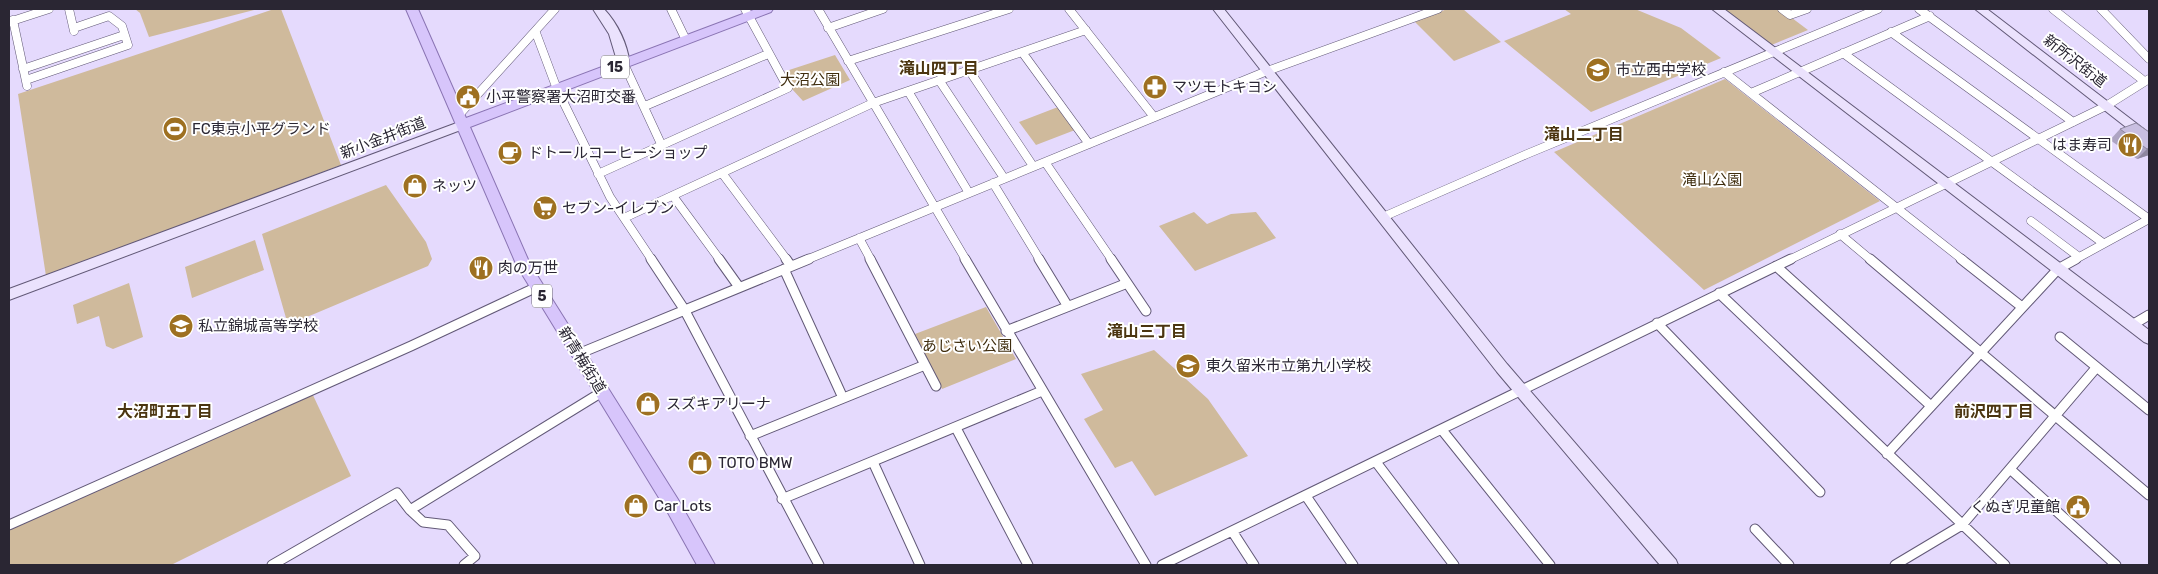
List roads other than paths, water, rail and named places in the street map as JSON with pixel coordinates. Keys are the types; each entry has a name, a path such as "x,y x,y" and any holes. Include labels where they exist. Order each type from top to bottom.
{"main road":[{"name":"新青梅街道","path":"412,9 512,242 537,287 673,506 706,565"},
{"name":"新小金井街道","path":"460,120 557,89 624,64 686,40 747,12 767,9"}],"street":[{"path":"49,9 31,12 11,21 26,83 128,46 122,26 109,16 74,29 69,9"},
{"path":"460,120 555,9"},
{"path":"598,9 607,18 624,55 624,64 662,146"},
{"path":"671,9 686,40"},
{"path":"818,9 1146,565"},
{"path":"828,28 883,9"},
{"path":"848,61 992,11 1008,9"},
{"path":"1072,9 1086,30 1154,117"},
{"path":"1218,9 1520,390 1670,565"},
{"path":"578,354 1267,71 1438,9"},
{"path":"1717,9 2149,338"},
{"path":"1782,9 1790,15 1807,9"},
{"path":"1383,217 1724,72 1878,9"},
{"path":"1919,9 2073,122"},
{"name":"新所沢街道","path":"1980,9 2149,139"},
{"path":"1162,565 2106,106 2147,80 2053,9"},
{"path":"2101,9 2149,60"},
{"path":"598,174 788,88 747,12"},
{"path":"1751,93 1930,16"},
{"path":"624,218 873,103 1086,30"},
{"path":"536,32 557,89 598,174 624,218 684,309 782,499 819,565"},
{"path":"1887,454 2058,269 2149,219 1891,32"},
{"path":"23,70 124,35"},
{"path":"1022,52 1088,144"},
{"path":"1843,53 2103,243"},
{"path":"644,106 768,54"},
{"path":"969,70 1033,166"},
{"path":"1724,72 2022,307"},
{"path":"939,80 1004,178"},
{"path":"908,91 969,193"},
{"name":"新小金井街道","path":"9,295 460,120"},
{"path":"1045,162 1125,284 1146,311"},
{"path":"722,173 787,267 842,398"},
{"path":"993,183 1067,305"},
{"path":"673,196 739,287"},
{"path":"2031,221 2079,257"},
{"path":"1840,234 2149,495"},
{"path":"859,238 936,386"},
{"path":"1776,266 1931,406"},
{"path":"1006,330 1125,284"},
{"path":"9,525 411,346 537,287"},
{"path":"1719,293 2005,565"},
{"path":"2132,325 2149,316"},
{"path":"1657,323 1820,492"},
{"path":"2060,337 2149,410"},
{"path":"750,436 925,364"},
{"path":"1895,565 1962,525 2096,368"},
{"path":"782,499 1042,391"},
{"path":"410,510 602,392"},
{"path":"956,428 1028,565"},
{"path":"1442,430 1550,565"},
{"path":"873,462 920,565"},
{"path":"1376,462 1454,565"},
{"path":"2010,469 2116,565"},
{"path":"272,565 397,493 410,510 424,522 448,525 475,556 464,565"},
{"path":"1306,496 1353,565"},
{"path":"1755,529 1789,565"},
{"path":"1232,531 1254,565"}],"place":[{"name":"市立西中学校","path":"1598,70"},
{"name":"マツモトキヨシ","path":"1155,87"},
{"name":"小平警察署大沼町交番","path":"468,97"},
{"name":"FC東京小平グランド","path":"175,129"},
{"name":"はま寿司","path":"2130,145"},
{"name":"ドトールコーヒーショップ","path":"510,153"},
{"name":"ネッツ","path":"415,186"},
{"name":"セブン-イレブン","path":"545,208"},
{"name":"肉の万世","path":"481,268"},
{"name":"私立錦城高等学校","path":"181,326"},
{"name":"東久留米市立第九小学校","path":"1188,366"},
{"name":"スズキアリーナ","path":"648,404"},
{"name":"TOTO BMW","path":"700,463"},
{"name":"Car Lots","path":"636,506"},
{"name":"くぬぎ児童館","path":"2078,507"}],"district":[{"name":"滝山四丁目","path":"939,68"},
{"name":"滝山二丁目","path":"1584,134"},
{"name":"滝山三丁目","path":"1147,331"},
{"name":"大沼町五丁目","path":"165,411"},
{"name":"前沢四丁目","path":"1994,411"}],"park label":[{"name":"大沼公園","path":"810,80"},
{"name":"滝山公園","path":"1712,180"},
{"name":"あじさい公園","path":"967,346"}]}
